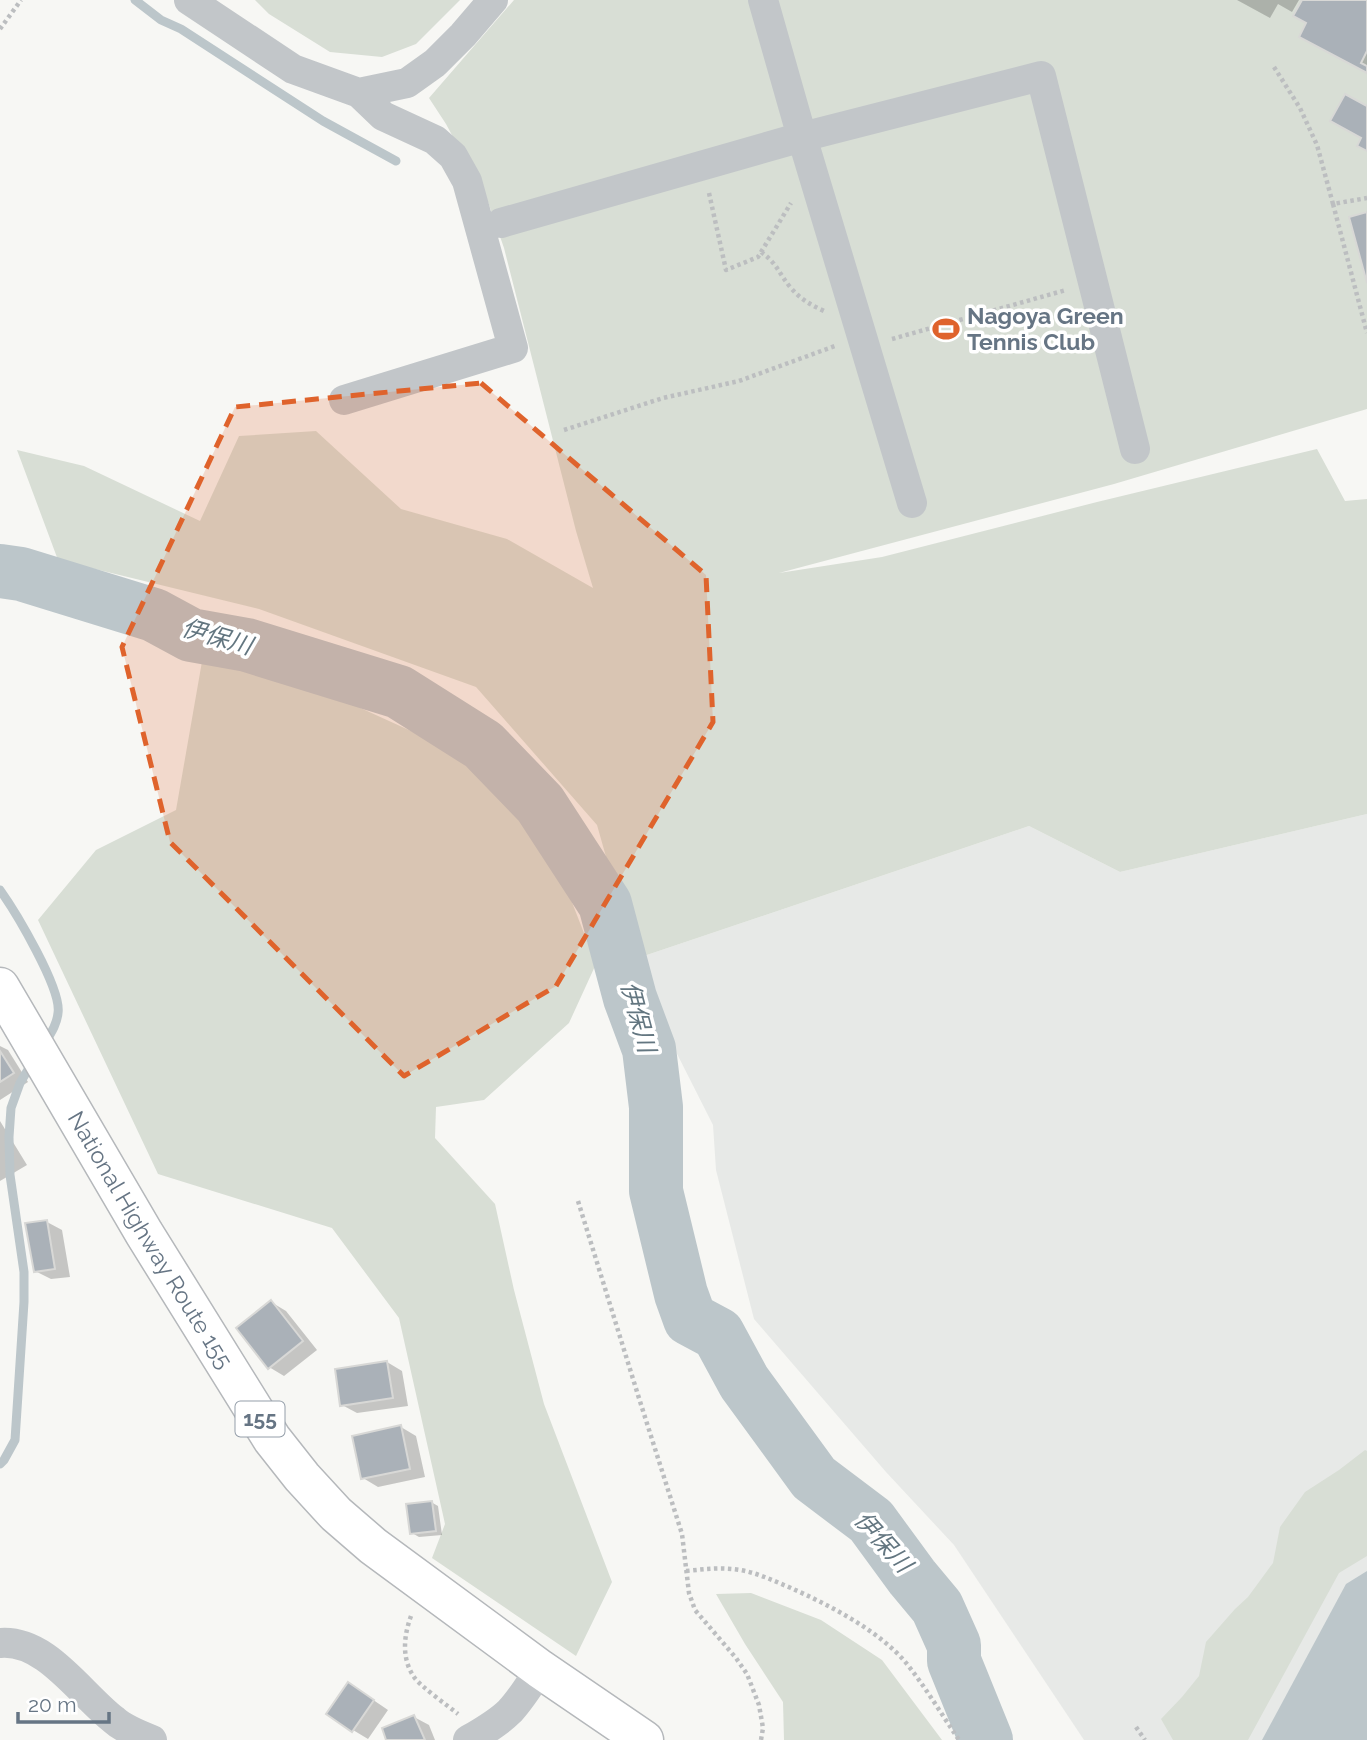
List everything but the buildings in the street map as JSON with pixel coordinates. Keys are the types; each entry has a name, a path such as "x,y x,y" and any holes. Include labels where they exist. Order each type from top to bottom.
{"highway":[{"name":"National Highway Route 155","path":"0,987 144,1233 272,1439 302,1477 336,1514 373,1546 644,1740"}],"street":[{"path":"189,0 293,69 359,93 383,116 435,140 453,156 467,181 513,348 344,400"},
{"path":"359,93 407,83 435,63 493,0"},
{"path":"763,0 912,503"},
{"path":"501,222 802,137 1041,76 1135,449"},
{"path":"0,1643 19,1644 34,1649 53,1663 115,1722 152,1740"},
{"path":"473,1737 510,1711 540,1668"}],"path":[{"path":"0,29 21,0"},
{"path":"1274,66 1300,108 1317,145 1367,333"},
{"path":"703,165 726,270 758,257 798,193 817,186"},
{"path":"1333,204 1367,198"},
{"path":"761,252 772,259 789,286 804,300 862,336"},
{"path":"564,430 663,398 739,381 862,336 1093,283"},
{"path":"578,1201 682,1534 689,1593 695,1610 747,1674 763,1728 761,1740"},
{"path":"687,1571 720,1567 743,1570 766,1577 844,1614 882,1641 906,1663 959,1740"},
{"path":"431,1590 412,1615 405,1631 404,1649 414,1677 462,1717 473,1737"},
{"path":"1136,1727 1144,1740"}],"highlighted area":[{"path":"481,383 706,575 713,722 556,986 404,1076 170,842 122,647 235,407"}],"shaded area":[{"path":"255,0 460,0 416,44 382,57 330,52 269,14"},
{"path":"514,0 1367,0 1367,409 1114,484 779,573 882,557 1317,449 1345,501 1367,499 1367,814 1120,872 1029,826 635,959 597,825 476,687 259,609 58,560 17,450 84,466 200,521 239,436 316,431 401,509 507,539 593,588 504,248 488,202 429,98"},
{"path":"204,650 321,690 444,746 547,838 596,964 569,1023 484,1100 436,1107 435,1138 495,1204 544,1404 612,1582 576,1656 432,1558 445,1524 399,1318 332,1228 158,1174 38,920 96,850 176,810"},
{"path":"1367,814 1367,1740 1084,1740 954,1545 886,1472 754,1319 716,1170 713,1125 668,1036 635,959 1029,826 1120,872"},
{"path":"1365,1450 1367,1556 1339,1573 1248,1740 1173,1740 1161,1719 1199,1676 1206,1642 1248,1597 1273,1563 1280,1527 1305,1492"},
{"path":"1367,1571 1367,1740 1262,1740 1346,1584"},
{"path":"751,1593 821,1620 882,1660 942,1740 784,1740 783,1702 716,1594"}],"waterway":[{"path":"135,0 161,20 181,29 323,121 396,161"},
{"name":"伊保川","path":"0,571 21,574 154,615 191,635 247,645 399,692 483,745 540,804 605,904 630,998 649,1049 656,1107 656,1191 681,1294 690,1319 718,1334 744,1382 814,1478 871,1521 937,1607 954,1645 954,1661 986,1740"},
{"path":"0,890 36,950 53,987 58,1013 45,1043"},
{"path":"0,1464 15,1440 24,1302 24,1272 10,1175 11,1108 20,1083 32,1063"}],"place":[{"name":"Nagoya Green Tennis Club","path":"946,329"}]}
